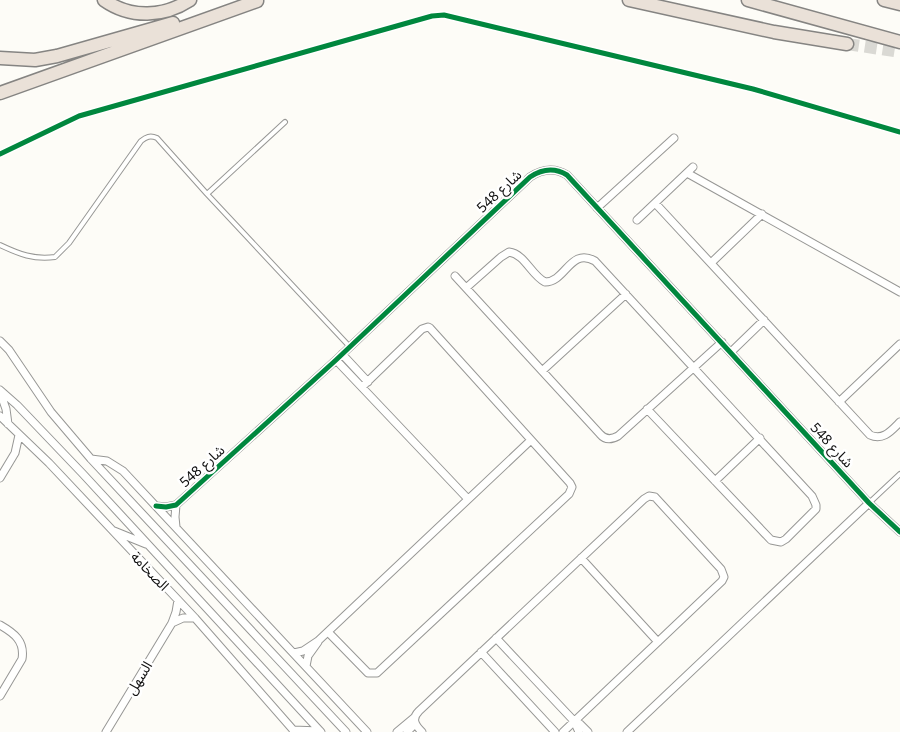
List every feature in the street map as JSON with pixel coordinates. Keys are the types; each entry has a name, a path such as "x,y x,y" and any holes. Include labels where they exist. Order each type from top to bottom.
{"highway":[{"path":"104,0 122,10 141,14 159,14 178,8 190,0"},
{"path":"629,0 774,32 847,44"},
{"path":"748,0 900,42"},
{"path":"884,0 900,4"},
{"path":"0,58 35,60 57,56 259,1"},
{"path":"0,93 259,1"}],"street":[{"path":"597,208 674,138"},
{"name":"شارع 548","path":"156,506 176,505 336,360 537,173 544,170 560,171 567,175 869,502 900,532"},
{"path":"637,220 690,170 762,214 900,292"},
{"path":"655,204 870,435 878,438 886,435 900,422"},
{"path":"711,263 762,214"},
{"path":"466,288 500,257 509,252 517,255 545,282 553,281 576,260 586,257 590,258 598,264 694,367 815,500 816,505 813,513 786,539 776,542 767,537 648,409"},
{"path":"455,276 606,439 615,438 722,342"},
{"path":"542,371 626,294"},
{"path":"731,352 764,320"},
{"path":"328,632 368,673 376,673 569,494 572,487 570,482 428,327 422,329 365,384"},
{"path":"0,341 9,350 64,428 91,459 346,732"},
{"path":"839,402 900,344"},
{"path":"342,354 365,384 468,498"},
{"path":"336,360 365,384"},
{"path":"0,391 6,409 8,424"},
{"path":"0,391 17,405 149,545 320,731"},
{"name":"الصخامة","path":"0,416 49,463 195,618 294,731"},
{"path":"0,478 15,453 19,435"},
{"path":"715,481 760,438"},
{"path":"294,653 304,651 318,641 531,440"},
{"path":"15,453 26,448 32,448"},
{"path":"91,459 107,461 119,468 367,732"},
{"path":"406,732 415,721 419,711 646,497 658,498 721,568 724,576 720,584 563,732"},
{"path":"627,732 869,502"},
{"name":"شارع 548","path":"176,505 176,528"},
{"path":"111,530 149,545"},
{"path":"581,558 658,642"},
{"name":"السهل","path":"106,732 172,623 178,600"},
{"path":"172,623 182,618 195,618"},
{"path":"0,625 16,635 20,640 23,653 22,659 0,696"},
{"path":"496,638 574,721 579,732"},
{"path":"306,666 308,656 318,641"},
{"path":"481,652 555,732"},
{"path":"397,732 415,721"},
{"path":"415,721 422,732"},
{"path":"574,721 588,732"},
{"path":"294,731 320,731"}],"lane":[{"path":"207,194 285,122"},
{"path":"0,246 18,254 36,258 55,257 69,243 141,141 148,136 157,138 350,347"},
{"path":"869,502 900,474"}],"tunnel":[{"path":"847,44 900,52"}],"cycle path":[{"path":"0,154 79,116 432,16 444,15 753,89 900,132"},
{"path":"156,506 176,505 336,360 530,177 539,172 553,170 567,175 869,503 900,532"}]}
